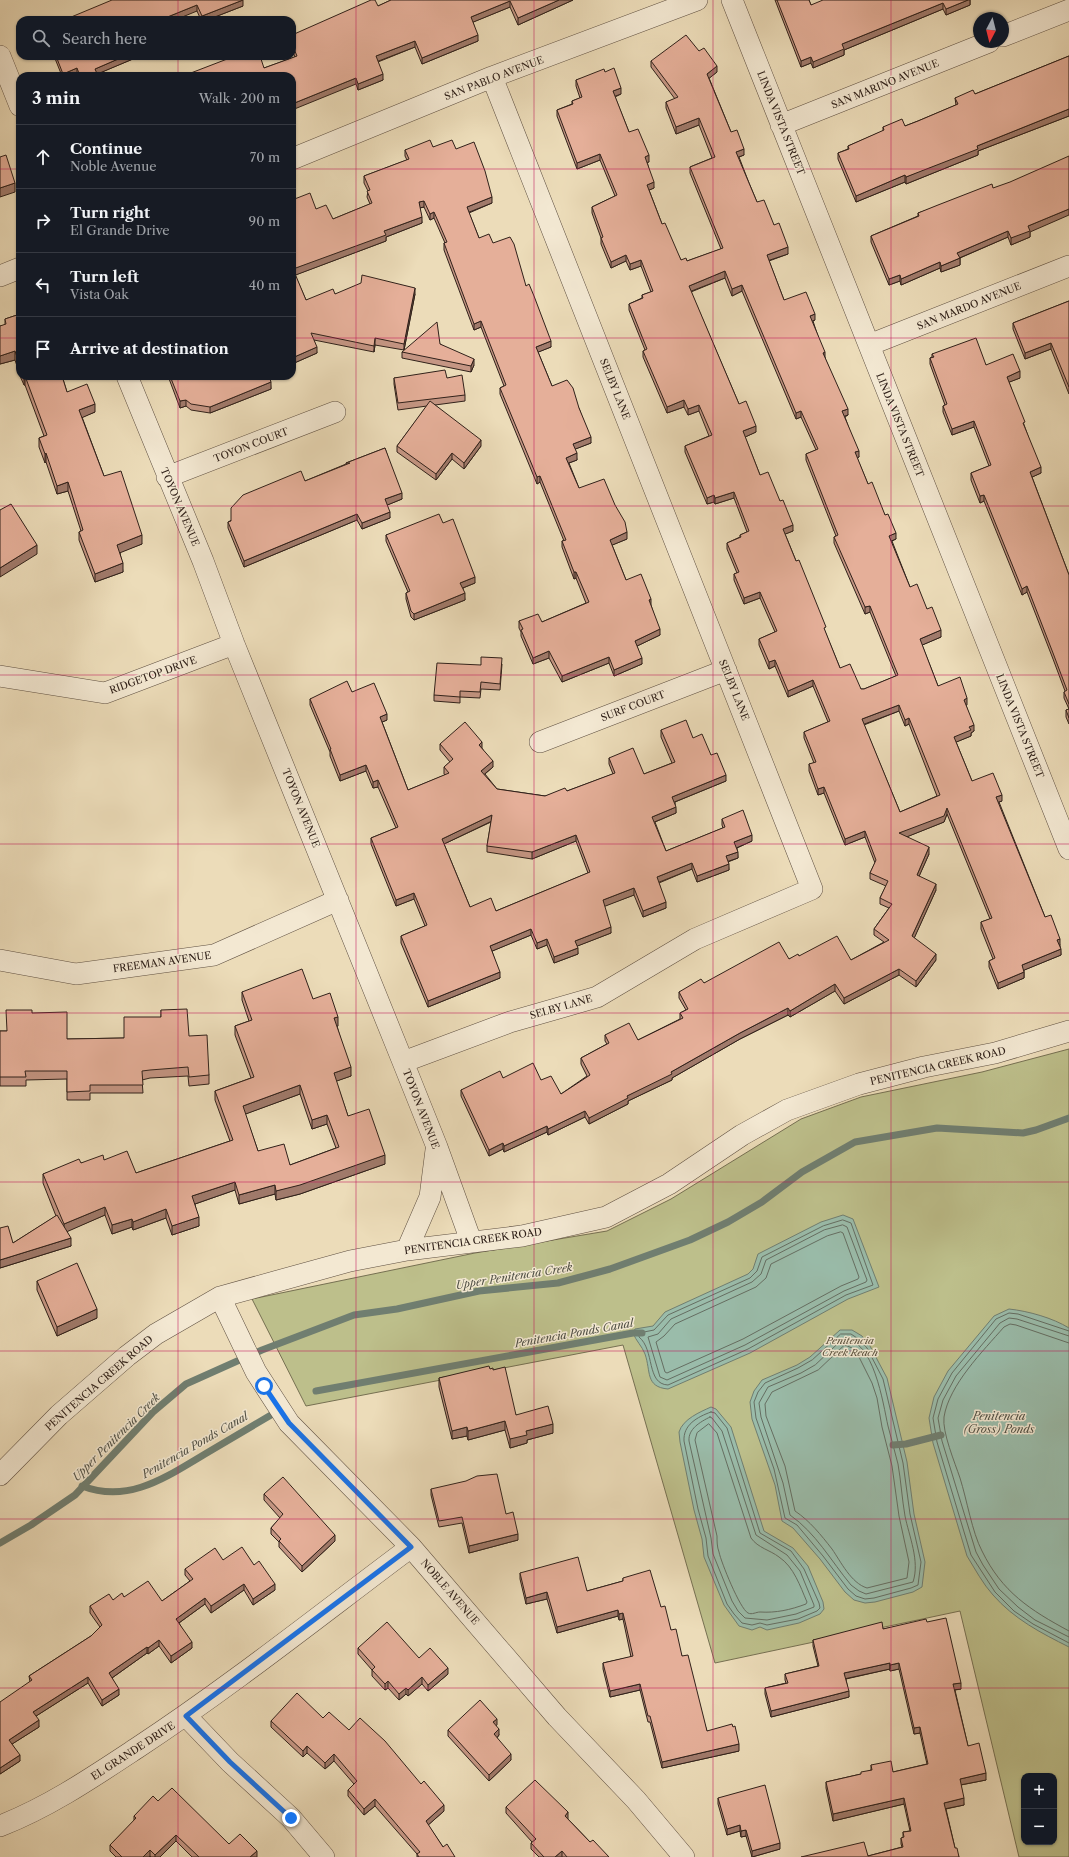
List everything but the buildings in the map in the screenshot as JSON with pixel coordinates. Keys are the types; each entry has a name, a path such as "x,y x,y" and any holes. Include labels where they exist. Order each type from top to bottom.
{"street":[{"name":"SAN PABLO AVENUE","path":"296,156 492,78 697,0"},
{"name":"LINDA VISTA STREET","path":"732,0 1069,849"},
{"path":"1009,34 1069,10"},
{"name":"SAN MARINO AVENUE","path":"781,125 974,48"},
{"path":"0,56 16,96"},
{"name":"SELBY LANE","path":"403,1062 510,1022 597,997 695,939 812,889 492,78"},
{"name":"SAN MARDO AVENUE","path":"869,345 1069,266"},
{"path":"0,276 16,270"},
{"name":"TOYON AVENUE","path":"129,380 167,477 203,561 234,644 437,1147 471,1242"},
{"name":"TOYON COURT","path":"167,477 335,412"},
{"name":"RIDGETOP DRIVE","path":"0,676 105,693 234,644"},
{"name":"SURF COURT","path":"540,742 726,670"},
{"name":"FREEMAN AVENUE","path":"0,960 76,974 214,955 338,900"},
{"name":"PENITENCIA CREEK ROAD","path":"0,1475 59,1415 128,1356 156,1334 220,1297 350,1261 407,1250 522,1236 606,1217 670,1184 742,1135 788,1110 859,1084 924,1067 995,1053 1069,1031"},
{"path":"407,1250 430,1197 437,1147"},
{"name":"NOBLE AVENUE","path":"220,1297 256,1372 289,1423 411,1547 552,1711 636,1800 684,1857"},
{"name":"EL GRANDE DRIVE","path":"0,1826 26,1816 93,1777 186,1716 411,1547"},
{"path":"186,1716 230,1762 291,1818 324,1857"}],"green space":[{"name":"Penitencia Creek Reach","path":"1069,1049 1069,1857 1019,1857 960,1611 715,1663 623,1345 306,1406 252,1299 475,1253 607,1231 671,1199 801,1119 861,1097 982,1072"}],"water":[{"path":"843,1215 853,1219 879,1287 848,1299 750,1353 668,1389 661,1388 652,1382 645,1354 633,1333 635,1329 653,1326 665,1312 748,1274 753,1269 758,1254 821,1222"},
{"name":"Penitencia (Gross) Ponds","path":"1009,1309 1024,1311 1056,1321 1069,1328 1069,1647 1038,1631 1019,1618 1001,1604 982,1581 967,1556 933,1443 929,1418 934,1397 948,1371 994,1316"},
{"path":"840,1330 852,1330 862,1336 870,1346 887,1378 907,1462 914,1514 925,1562 922,1587 913,1592 875,1602 865,1603 854,1600 845,1592 820,1559 793,1528 782,1521 775,1485 752,1419 750,1402 754,1391 762,1380 797,1365 810,1357"},
{"path":"711,1407 716,1409 731,1427 764,1531 793,1548 808,1566 823,1602 824,1609 820,1614 799,1623 767,1630 760,1627 752,1630 739,1626 724,1605 704,1557 702,1539 694,1510 679,1433 684,1423"}],"waterway":[{"name":"Upper Penitencia Creek","path":"0,1543 31,1525 75,1495 153,1412 186,1384 262,1350 354,1315 397,1309 479,1291 558,1283 610,1269 690,1240 728,1222 762,1202 802,1172 855,1142 937,1128 1023,1133 1069,1118"},
{"name":"Penitencia Ponds Canal","path":"316,1391 633,1333 642,1333"},
{"name":"Penitencia Ponds Canal","path":"82,1486 99,1491 116,1492 131,1490 146,1485 176,1471 271,1415"},
{"name":"Penitencia Ponds Canal","path":"893,1445 906,1444 941,1435"}],"route":[{"path":"264,1386 289,1423 411,1547 186,1716 230,1762 291,1818"}]}
